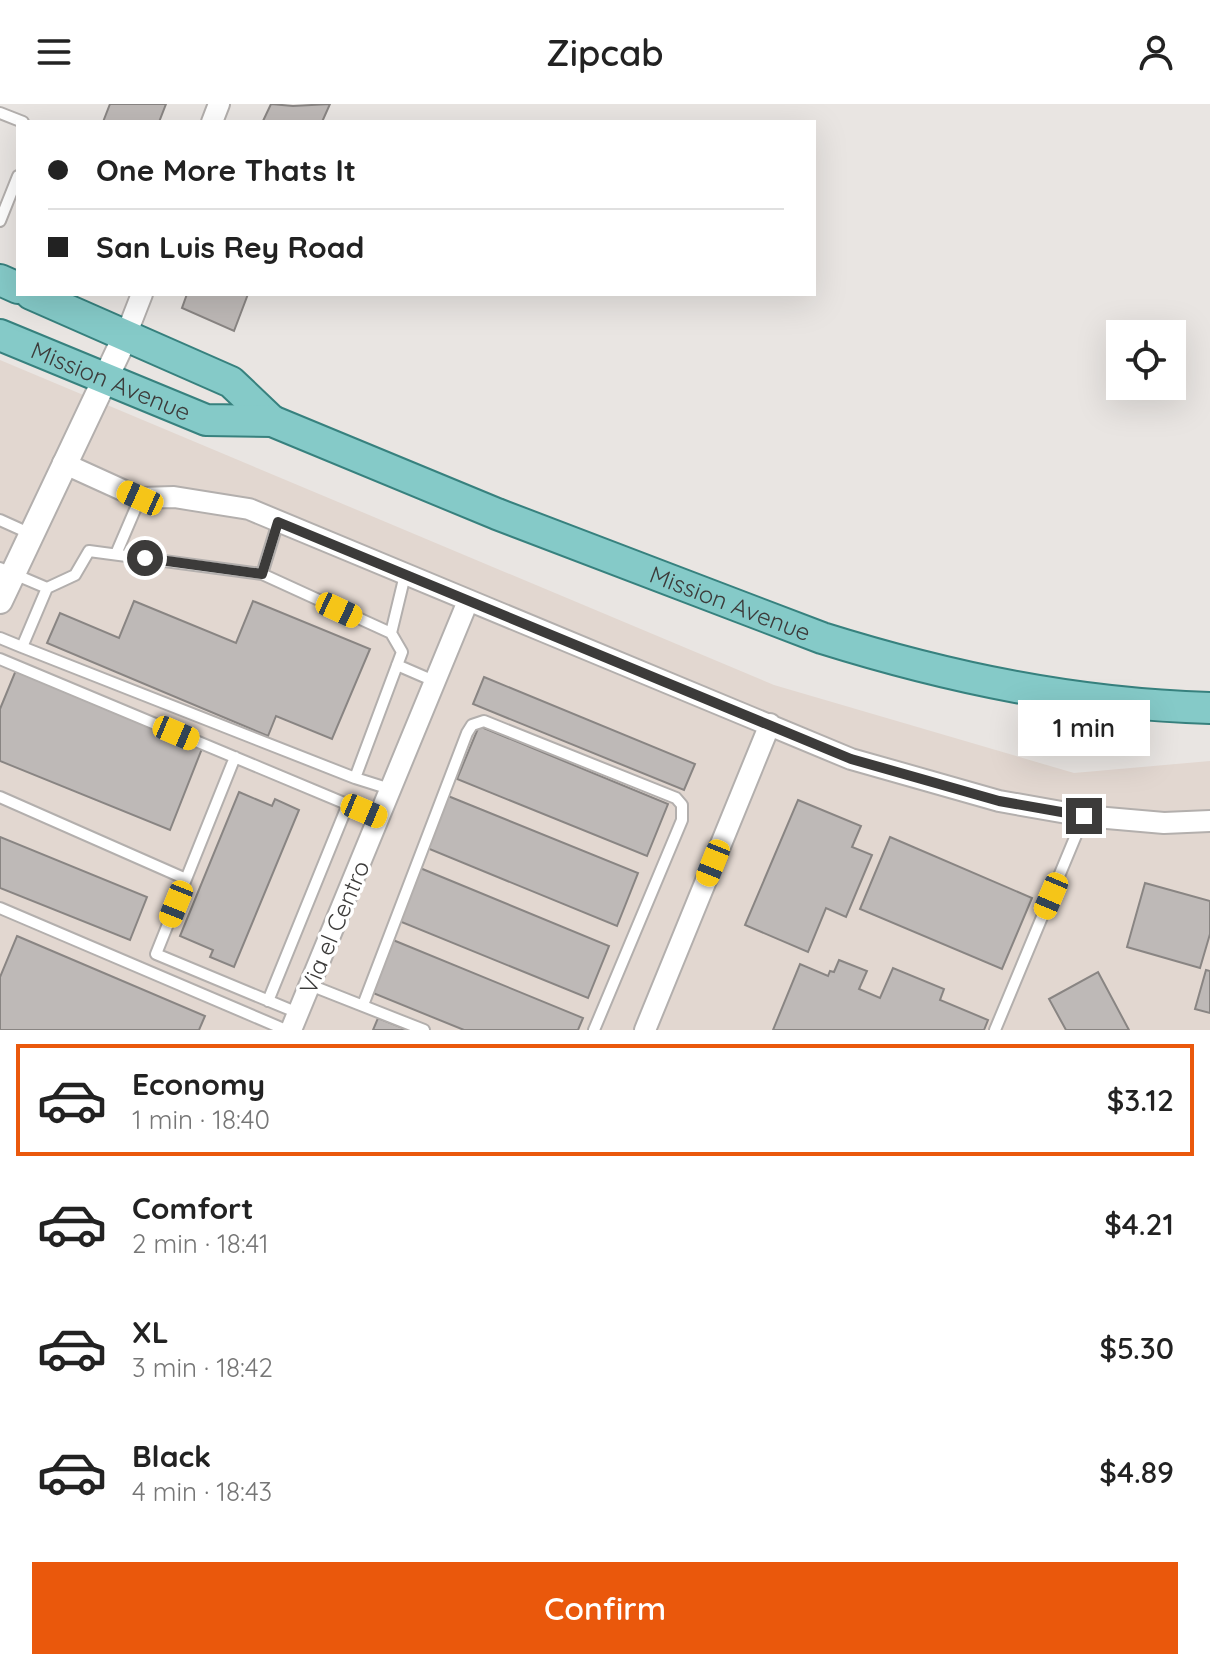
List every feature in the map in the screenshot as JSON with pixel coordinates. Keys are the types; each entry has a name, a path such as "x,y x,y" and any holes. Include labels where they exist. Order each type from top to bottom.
{"main road":[{"name":"Mission Avenue","path":"36,296 231,382 272,421 497,514 822,638 1030,692 1089,701 1210,708"},
{"name":"Mission Avenue","path":"0,335 206,420 272,421"}],"street":[{"path":"0,601 6,571 31,534 126,335 141,296"},
{"path":"63,463 140,498 174,497 249,509 851,759 999,801 1084,816 1164,823 1210,821"},
{"name":"Via el Centro","path":"292,1024 468,601"},
{"path":"645,1030 770,724"}],"lane":[{"path":"0,221 16,181"},
{"path":"116,554 140,498"},
{"path":"0,520 31,534"},
{"path":"262,574 278,522"},
{"path":"22,647 47,588 75,575 89,551 262,574 391,633 402,652 355,778"},
{"path":"6,571 47,588"},
{"path":"391,633 405,575"},
{"path":"0,638 390,789"},
{"path":"0,659 380,818"},
{"path":"397,665 434,681"},
{"path":"363,1005 467,733 472,725 484,721 676,798 682,805 682,820 594,1030"},
{"path":"235,757 156,954 268,1001 292,1024"},
{"path":"0,797 186,879"},
{"path":"268,1001 348,804"},
{"path":"995,1030 1084,816"},
{"path":"0,908 292,1024"},
{"path":"310,985 424,1030"}],"shaded area":[{"path":"0,360 774,685 1074,773 1210,761 1210,1030 0,1030"}],"building":[{"path":"110,104 166,104 160,120 104,120"},
{"path":"271,104 330,104 323,120 263,120"},
{"path":"186,296 247,296 234,331 182,308"},
{"path":"134,601 236,643 253,601 370,649 332,739 276,716 268,736 47,643 60,613 119,638"},
{"path":"16,670 203,746 170,830 0,761 0,709"},
{"path":"484,677 695,764 684,790 473,704"},
{"path":"479,726 668,804 647,856 457,779"},
{"path":"239,792 272,806 275,799 299,810 234,967 210,957 213,950 180,936"},
{"path":"448,796 638,873 617,926 427,848"},
{"path":"798,800 861,826 852,847 872,855 846,917 826,908 808,952 745,925"},
{"path":"0,837 147,897 130,940 0,888"},
{"path":"890,837 1032,898 1002,969 860,909"},
{"path":"420,868 609,946 588,998 399,921"},
{"path":"1145,883 1210,901 1210,934 1200,968 1127,947"},
{"path":"17,936 205,1016 199,1030 0,1030 0,977"},
{"path":"393,940 583,1018 578,1030 464,1030 373,993"},
{"path":"839,960 867,971 859,989 880,998 893,968 944,989 940,1000 988,1020 984,1030 773,1030 800,964 828,976 830,971 834,972"},
{"path":"1206,970 1210,971 1210,1013 1195,1009"},
{"path":"1098,972 1129,1030 1066,1030 1049,999"},
{"path":"378,1018 408,1030 373,1030"}],"route":[{"path":"145,558 262,574 278,522 851,759 999,801 1084,816"}]}
